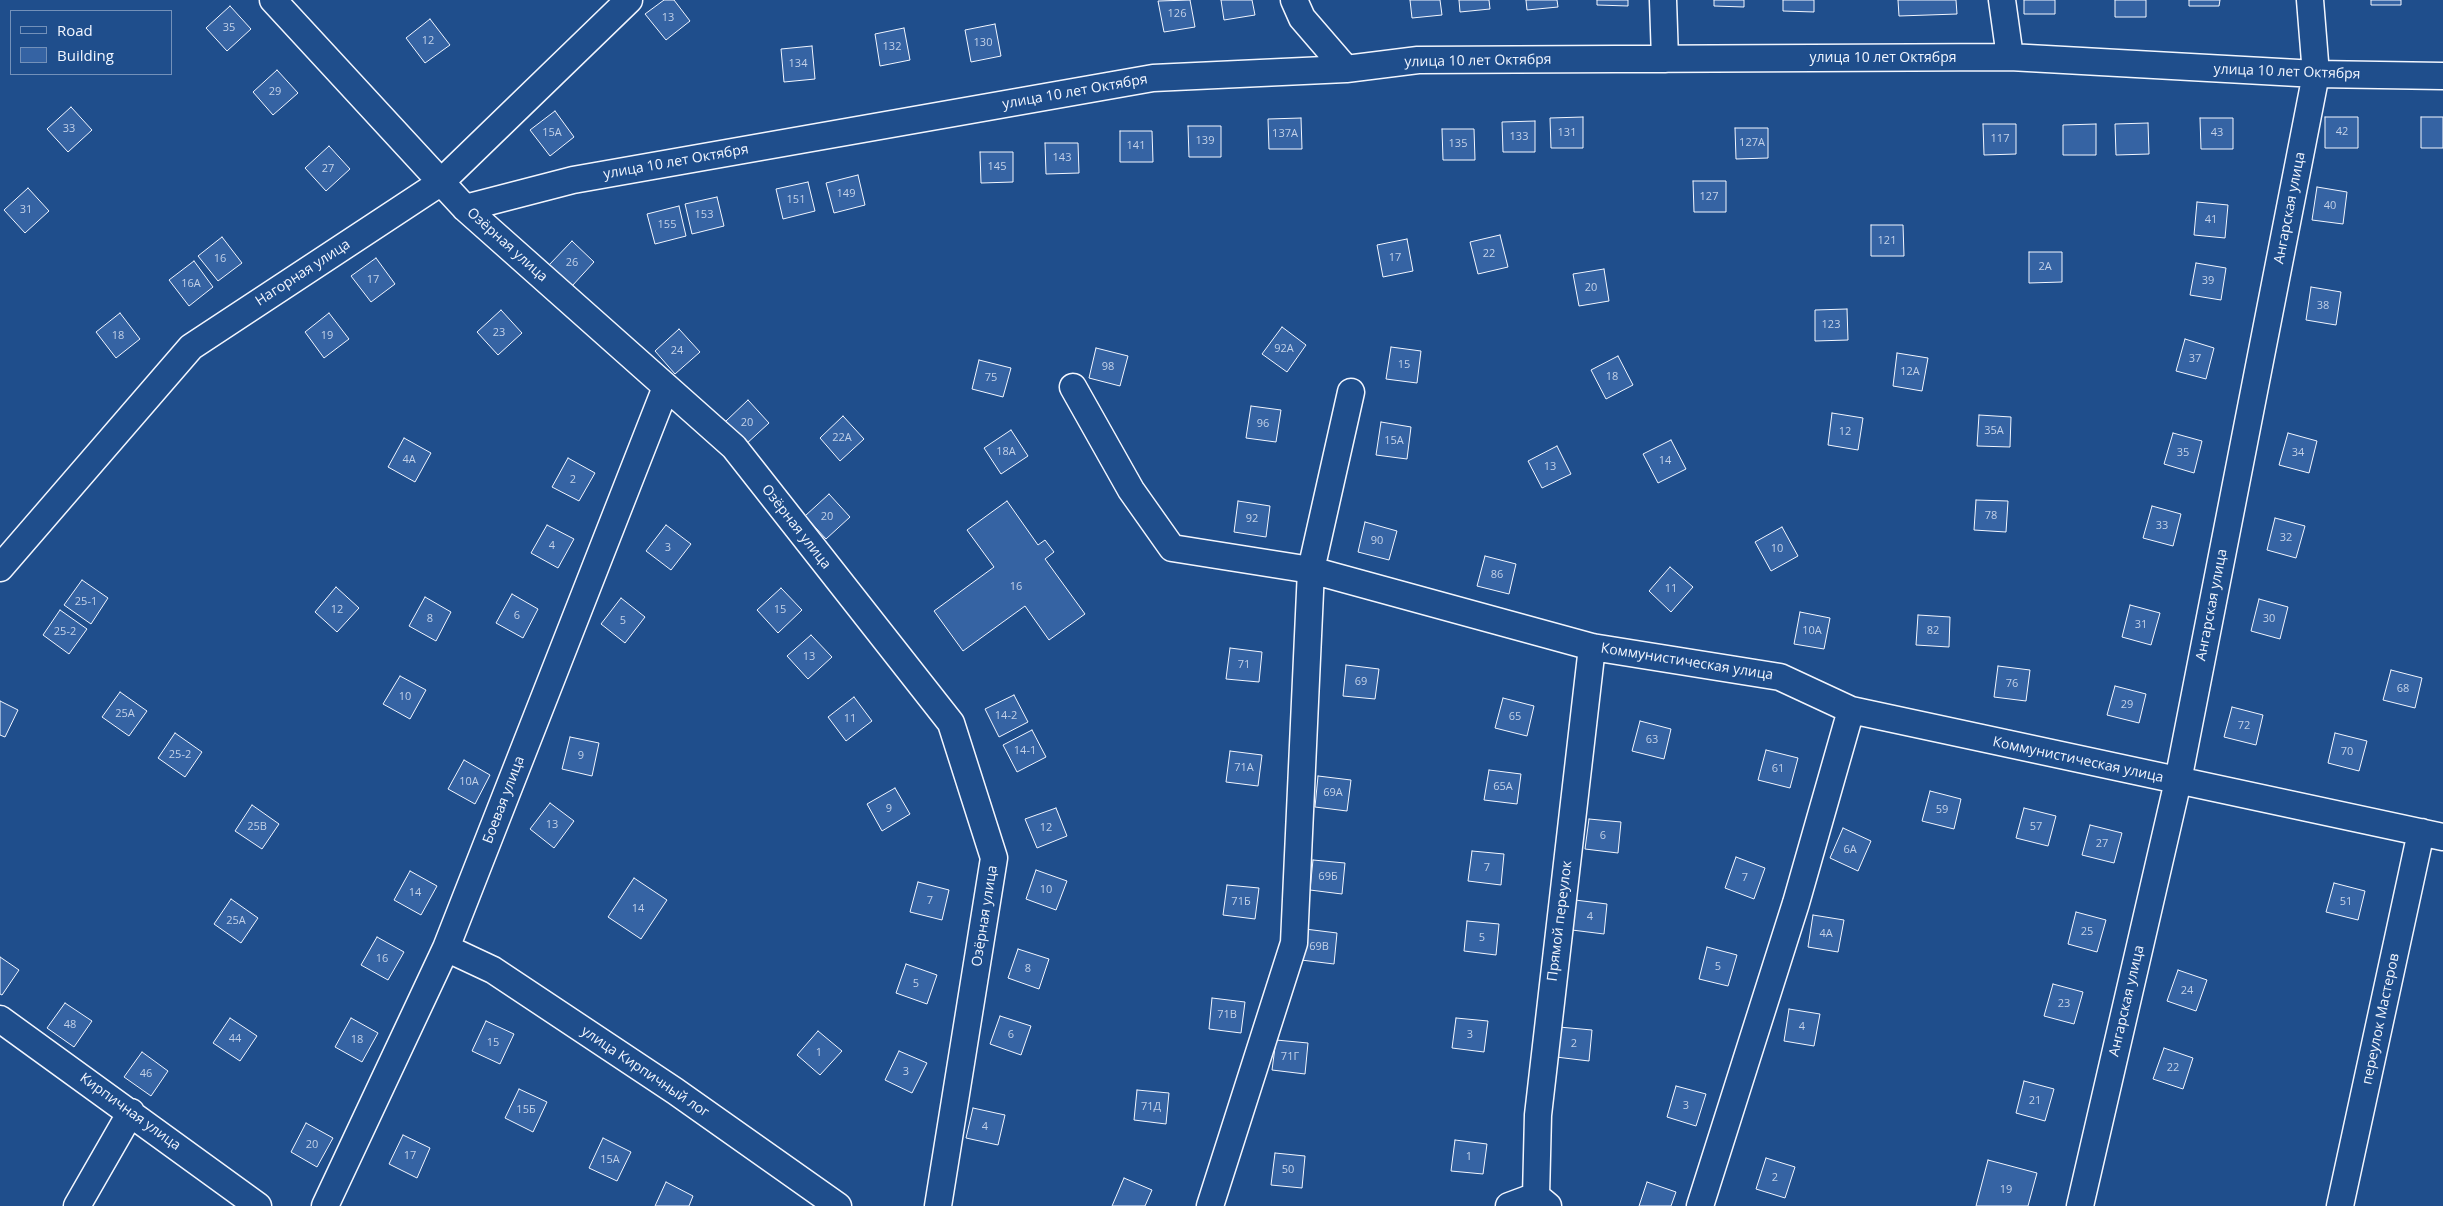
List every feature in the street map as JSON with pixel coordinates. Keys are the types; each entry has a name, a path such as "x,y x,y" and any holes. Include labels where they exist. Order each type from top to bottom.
{"street":[{"name":"Озёрная улица","path":"273,0 465,208 734,447 951,723 994,858 938,1206"},
{"name":"Нагорная улица","path":"0,568 191,347 440,182 629,0"},
{"path":"1294,0 1302,18 1346,70"},
{"path":"1663,0 1665,59"},
{"path":"2002,0 2010,57"},
{"name":"Ангарская улица","path":"2080,1206 2178,781 2316,74 2310,0"},
{"name":"улица 10 лет Октября","path":"465,208 573,180 1153,78 1346,70 1418,60 2010,57 2316,74 2443,76"},
{"name":"Боевая улица","path":"325,1206 446,948 666,387"},
{"name":"Коммунистическая улица","path":"1072,387 1131,490 1172,548 1311,570 1592,647 1780,677 1851,710 2432,834"},
{"path":"1210,1206 1294,943 1311,570 1351,392"},
{"name":"Прямой переулок","path":"1542,1201 1538,1115 1592,647"},
{"path":"1700,1206 1796,903 1851,710"},
{"name":"переулок Мастеров","path":"2340,1206 2432,834"},
{"name":"улица Кирпичный лог","path":"446,948 501,976 675,1091 838,1206"},
{"name":"Кирпичная улица","path":"0,1019 131,1112 258,1206"},
{"path":"77,1206 131,1112"},
{"path":"1509,1206 1542,1201"}],"building":[{"path":"664,0 674,0 690,21 666,40 645,14"},
{"path":"1190,0 1195,27 1164,32 1158,1"},
{"path":"1221,0 1252,0 1255,15 1224,20"},
{"path":"1410,0 1440,0 1442,15 1412,18"},
{"path":"1459,0 1489,0 1490,9 1460,12"},
{"path":"1526,0 1557,0 1558,7 1527,10"},
{"path":"1597,0 1628,0 1628,6 1597,5"},
{"path":"1714,0 1744,0 1744,7 1714,6"},
{"path":"1783,0 1814,0 1814,12 1783,11"},
{"path":"1898,0 1956,0 1957,14 1899,16"},
{"path":"2024,0 2055,0 2055,14 2024,14"},
{"path":"2115,0 2146,0 2146,17 2115,17"},
{"path":"2189,0 2220,0 2219,6 2189,6"},
{"path":"2371,0 2401,0 2401,5 2371,5"},
{"path":"230,6 251,29 227,51 206,28"},
{"path":"430,19 450,45 425,63 406,38"},
{"path":"995,24 1001,56 971,62 965,30"},
{"path":"904,28 910,60 880,66 875,34"},
{"path":"812,46 815,79 784,82 781,49"},
{"path":"277,70 298,93 273,115 253,92"},
{"path":"71,107 92,130 68,152 47,129"},
{"path":"555,111 574,137 550,156 530,130"},
{"path":"1583,117 1583,148 1551,148 1550,118"},
{"path":"2325,117 2358,117 2358,148 2325,148"},
{"path":"2421,117 2443,117 2443,148 2421,148"},
{"path":"1301,118 1302,149 1269,149 1268,119"},
{"path":"2200,118 2233,118 2233,149 2201,149"},
{"path":"1535,121 1535,152 1503,152 1502,122"},
{"path":"2148,123 2149,154 2116,155 2115,124"},
{"path":"1983,124 2016,124 2016,154 1984,155"},
{"path":"2096,124 2096,155 2063,155 2063,125"},
{"path":"1188,126 1221,126 1221,157 1189,157"},
{"path":"1735,128 1768,128 1768,158 1736,159"},
{"path":"1442,129 1474,129 1475,160 1443,160"},
{"path":"1120,131 1152,131 1153,162 1120,162"},
{"path":"1045,143 1078,143 1079,173 1046,174"},
{"path":"329,146 350,169 326,191 305,168"},
{"path":"980,152 1013,152 1013,182 981,183"},
{"path":"858,175 865,205 834,213 826,183"},
{"path":"1693,181 1726,181 1726,212 1694,212"},
{"path":"808,182 815,211 783,219 776,189"},
{"path":"2317,187 2347,192 2343,224 2312,220"},
{"path":"28,188 49,211 25,233 4,210"},
{"path":"717,197 724,226 692,234 685,204"},
{"path":"2197,202 2228,205 2225,238 2194,235"},
{"path":"679,206 686,236 655,244 647,214"},
{"path":"1871,225 1903,225 1904,256 1871,256"},
{"path":"1500,235 1508,267 1478,274 1470,242"},
{"path":"222,237 242,263 218,281 198,256"},
{"path":"1407,239 1413,271 1383,277 1377,245"},
{"path":"572,241 594,262 572,286 549,265"},
{"path":"2029,252 2062,252 2062,282 2029,283"},
{"path":"376,258 395,284 371,302 351,276"},
{"path":"194,261 213,287 189,306 169,280"},
{"path":"2196,263 2226,268 2221,300 2190,295"},
{"path":"1604,269 1609,301 1579,306 1573,274"},
{"path":"2311,287 2341,292 2336,325 2306,320"},
{"path":"1847,309 1848,340 1815,341 1815,310"},
{"path":"501,310 522,333 498,355 477,332"},
{"path":"120,313 140,339 116,358 96,332"},
{"path":"329,313 349,339 324,358 305,332"},
{"path":"1282,327 1306,345 1287,372 1262,354"},
{"path":"679,329 700,352 675,374 655,351"},
{"path":"2185,339 2214,348 2206,379 2176,371"},
{"path":"1391,347 1421,351 1417,383 1386,379"},
{"path":"1096,348 1128,356 1120,386 1089,378"},
{"path":"1897,353 1928,358 1922,391 1893,386"},
{"path":"1618,356 1633,385 1606,399 1591,370"},
{"path":"979,360 1011,368 1003,397 972,389"},
{"path":"748,400 769,423 745,445 725,422"},
{"path":"1251,406 1281,410 1276,442 1246,438"},
{"path":"1832,413 1863,418 1858,450 1828,445"},
{"path":"1979,415 2011,417 2010,447 1977,446"},
{"path":"843,416 864,439 840,461 820,438"},
{"path":"1381,422 1411,427 1407,459 1376,455"},
{"path":"1011,430 1028,456 1001,474 984,448"},
{"path":"2173,433 2202,441 2194,473 2164,464"},
{"path":"2288,433 2317,441 2309,473 2279,465"},
{"path":"404,438 431,453 415,482 388,467"},
{"path":"1671,440 1686,469 1658,483 1643,454"},
{"path":"1557,446 1571,474 1542,488 1528,461"},
{"path":"568,458 595,473 579,501 552,487"},
{"path":"829,494 850,517 826,539 805,516"},
{"path":"1976,500 2008,501 2006,532 1974,530"},
{"path":"1007,501 1038,545 1045,540 1054,552 1045,559 1085,614 1049,640 1025,606 963,651 934,611 994,567 967,530"},
{"path":"1238,501 1270,506 1266,537 1234,532"},
{"path":"2152,506 2181,514 2173,546 2143,538"},
{"path":"2275,518 2305,526 2296,558 2267,550"},
{"path":"1365,522 1397,531 1389,560 1358,552"},
{"path":"547,525 574,539 558,568 531,553"},
{"path":"666,525 691,544 671,570 646,551"},
{"path":"1782,527 1798,556 1771,571 1755,542"},
{"path":"1485,556 1516,564 1509,594 1477,586"},
{"path":"1670,567 1693,587 1671,612 1649,591"},
{"path":"82,580 108,598 91,624 64,605"},
{"path":"336,587 359,608 337,632 315,612"},
{"path":"781,588 802,610 778,633 757,610"},
{"path":"512,594 538,609 523,638 496,623"},
{"path":"425,597 451,612 436,641 409,626"},
{"path":"621,598 645,617 625,643 601,624"},
{"path":"2259,599 2288,607 2280,639 2251,631"},
{"path":"2130,605 2160,613 2151,645 2122,637"},
{"path":"60,610 87,629 69,654 43,635"},
{"path":"1800,612 1830,618 1824,649 1794,644"},
{"path":"1918,615 1950,617 1949,647 1916,645"},
{"path":"811,635 832,657 808,679 787,656"},
{"path":"1230,648 1262,652 1259,682 1226,679"},
{"path":"1346,665 1379,669 1375,699 1343,696"},
{"path":"1998,666 2030,670 2026,701 1994,697"},
{"path":"2391,670 2422,678 2415,708 2383,700"},
{"path":"400,676 426,690 410,719 383,704"},
{"path":"2115,686 2146,694 2139,723 2107,715"},
{"path":"120,692 147,711 129,736 102,717"},
{"path":"1014,695 1028,722 999,737 985,709"},
{"path":"854,697 872,721 846,741 828,717"},
{"path":"1503,698 1534,706 1527,736 1495,728"},
{"path":"0,701 18,710 5,737 0,735"},
{"path":"2232,707 2263,715 2256,745 2224,737"},
{"path":"1640,721 1671,729 1664,759 1632,751"},
{"path":"1032,730 1046,757 1017,772 1003,745"},
{"path":"175,733 202,752 185,777 158,758"},
{"path":"2335,733 2367,741 2359,771 2328,763"},
{"path":"570,737 599,743 592,776 562,769"},
{"path":"1766,750 1798,758 1790,788 1758,780"},
{"path":"1230,751 1262,755 1258,786 1226,782"},
{"path":"464,760 490,775 475,804 448,789"},
{"path":"1489,770 1521,774 1517,804 1484,800"},
{"path":"1318,776 1351,780 1347,811 1315,807"},
{"path":"895,788 910,814 882,831 867,804"},
{"path":"1930,791 1961,799 1954,829 1922,821"},
{"path":"550,803 574,821 554,848 530,829"},
{"path":"252,805 279,824 262,849 235,831"},
{"path":"1056,808 1067,836 1037,848 1025,819"},
{"path":"2024,808 2056,816 2048,846 2016,838"},
{"path":"1589,819 1621,822 1618,853 1585,849"},
{"path":"2090,825 2122,833 2114,863 2082,855"},
{"path":"1843,828 1871,841 1858,871 1830,858"},
{"path":"1472,851 1504,854 1501,885 1468,881"},
{"path":"1736,857 1765,868 1754,899 1725,888"},
{"path":"1313,860 1345,863 1342,894 1310,890"},
{"path":"1036,870 1067,881 1056,910 1026,899"},
{"path":"410,871 437,886 421,915 394,900"},
{"path":"634,878 667,900 641,939 608,917"},
{"path":"918,882 949,890 942,920 910,912"},
{"path":"2334,883 2365,891 2358,920 2326,912"},
{"path":"1227,885 1259,888 1255,919 1223,915"},
{"path":"231,899 258,918 241,943 214,924"},
{"path":"1575,900 1607,904 1604,934 1572,930"},
{"path":"2076,912 2106,920 2097,952 2068,944"},
{"path":"1813,915 1844,920 1838,952 1808,947"},
{"path":"1467,921 1499,924 1496,955 1464,951"},
{"path":"1305,929 1337,933 1334,964 1301,960"},
{"path":"377,937 404,952 388,980 361,965"},
{"path":"1707,947 1737,955 1728,986 1699,979"},
{"path":"1018,949 1049,959 1039,989 1008,978"},
{"path":"0,957 19,970 2,995 0,994"},
{"path":"906,964 937,975 927,1004 896,993"},
{"path":"2178,970 2207,980 2196,1011 2167,1001"},
{"path":"2053,984 2083,992 2074,1024 2044,1016"},
{"path":"1212,998 1245,1002 1241,1033 1209,1029"},
{"path":"65,1003 92,1021 74,1047 47,1028"},
{"path":"1789,1009 1820,1014 1814,1046 1784,1041"},
{"path":"1000,1016 1031,1026 1021,1055 990,1044"},
{"path":"230,1018 257,1036 240,1061 213,1043"},
{"path":"351,1018 378,1033 362,1062 335,1047"},
{"path":"1456,1018 1488,1021 1484,1052 1452,1048"},
{"path":"486,1021 514,1034 500,1064 472,1051"},
{"path":"1559,1027 1592,1030 1589,1061 1556,1057"},
{"path":"818,1031 842,1051 820,1075 797,1055"},
{"path":"1276,1040 1308,1043 1305,1074 1272,1070"},
{"path":"2164,1048 2193,1058 2183,1089 2153,1079"},
{"path":"899,1051 927,1063 912,1093 885,1080"},
{"path":"142,1052 168,1071 151,1096 124,1077"},
{"path":"2024,1081 2054,1089 2045,1121 2016,1113"},
{"path":"1676,1086 1706,1094 1696,1126 1667,1117"},
{"path":"519,1089 547,1102 533,1132 505,1118"},
{"path":"1137,1090 1169,1093 1166,1124 1134,1120"},
{"path":"973,1108 1005,1115 998,1145 966,1138"},
{"path":"306,1123 333,1138 317,1167 291,1152"},
{"path":"403,1135 430,1148 417,1178 389,1164"},
{"path":"603,1138 631,1152 617,1181 589,1168"},
{"path":"1455,1140 1487,1144 1483,1174 1451,1171"},
{"path":"1275,1153 1305,1156 1302,1188 1271,1185"},
{"path":"1766,1158 1795,1167 1785,1198 1756,1189"},
{"path":"1988,1160 2037,1173 2028,1206 1976,1206"},
{"path":"1124,1178 1152,1190 1145,1206 1112,1206"},
{"path":"666,1182 693,1196 689,1206 655,1206"},
{"path":"1647,1182 1676,1192 1671,1206 1639,1206"}]}
